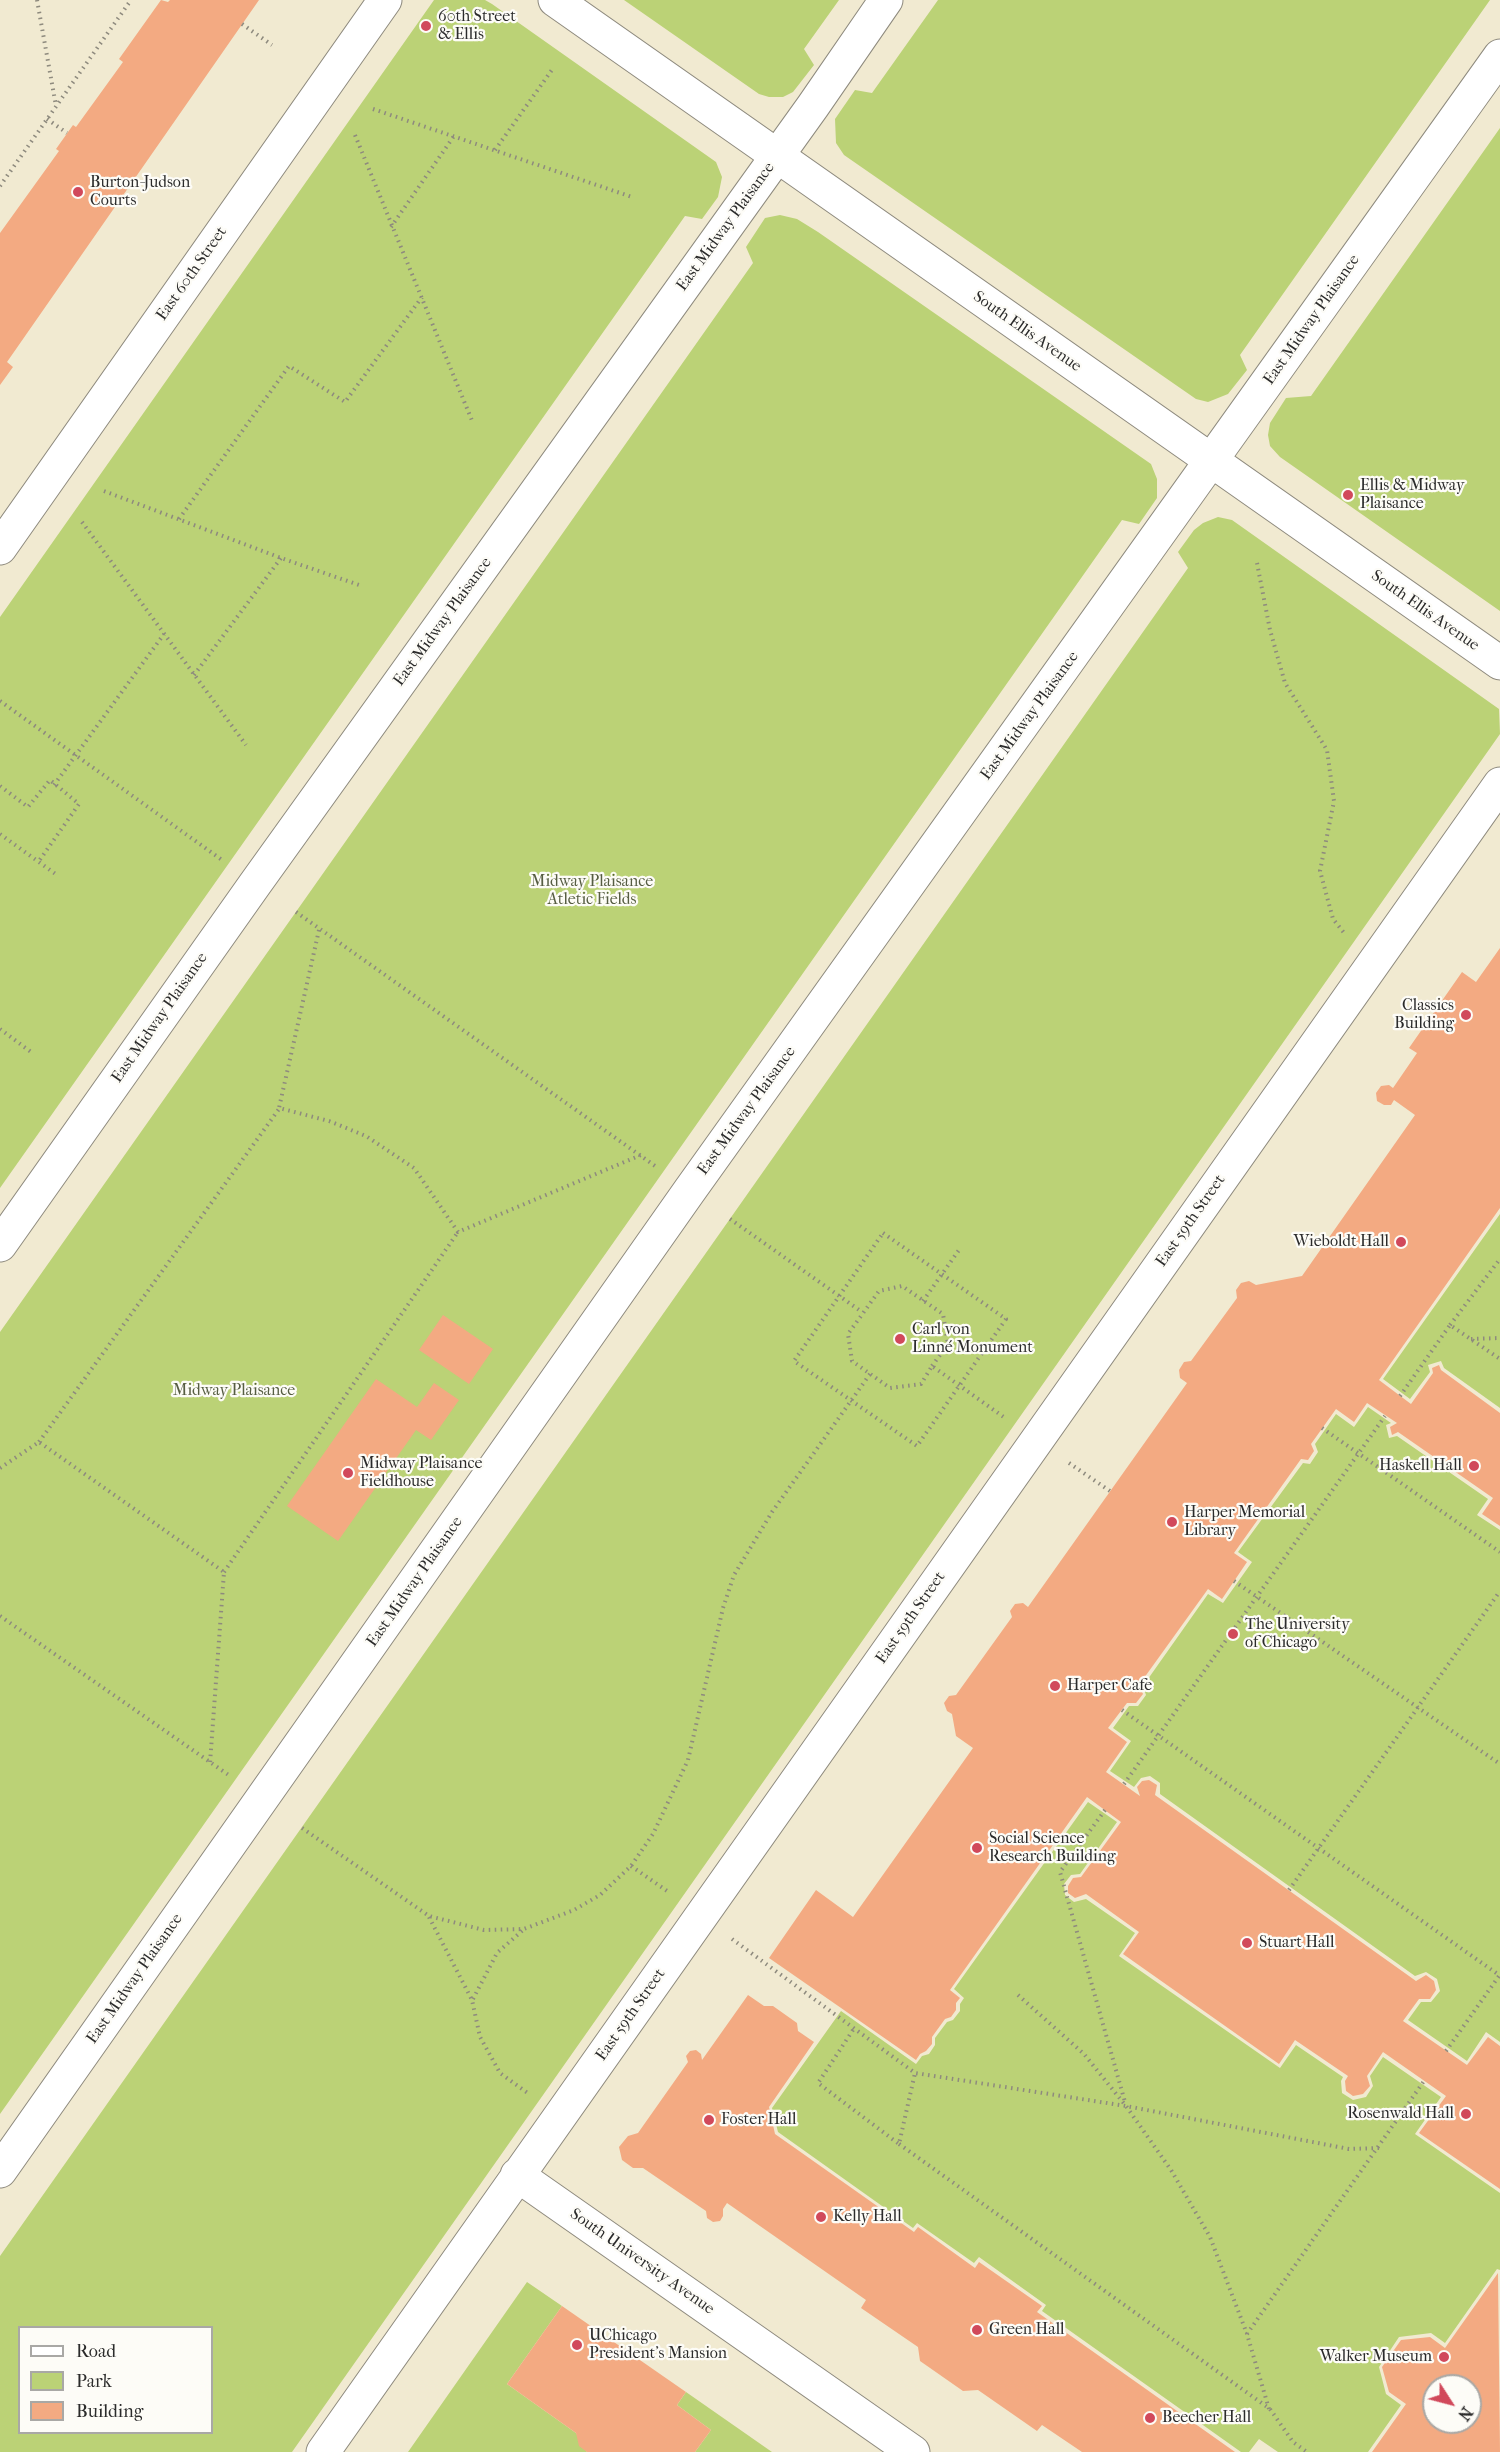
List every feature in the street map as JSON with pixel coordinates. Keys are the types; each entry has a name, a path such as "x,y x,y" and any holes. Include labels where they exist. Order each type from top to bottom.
{"street":[{"name":"East 60th Street","path":"0,548 385,0"},
{"name":"South Ellis Avenue","path":"555,0 1500,663"},
{"name":"East Midway Plaisance","path":"0,1245 886,0"},
{"name":"East Midway Plaisance","path":"0,2170 683,1200 1500,56"},
{"name":"East 59th Street","path":"323,2452 1500,784"},
{"name":"South University Avenue","path":"518,2175 913,2452"}],"path":[{"path":"37,0 56,106"},
{"path":"0,186 131,0"},
{"path":"242,24 272,45"},
{"path":"495,150 554,67"},
{"path":"373,109 632,197"},
{"path":"47,119 67,134"},
{"path":"355,135 473,423"},
{"path":"391,227 454,136"},
{"path":"179,519 289,366 345,402 422,297"},
{"path":"104,491 280,558 359,585"},
{"path":"82,522 246,746"},
{"path":"194,675 280,558"},
{"path":"1257,562 1270,630 1285,683 1327,750 1334,801 1320,871 1333,919 1346,935"},
{"path":"54,785 164,634"},
{"path":"0,701 227,864"},
{"path":"0,786 28,807 50,780 79,804 39,861"},
{"path":"0,834 57,875"},
{"path":"296,912 663,1172"},
{"path":"0,1468 39,1442 279,1108 319,930"},
{"path":"0,1029 31,1052"},
{"path":"279,1108 329,1122 366,1136 414,1168 458,1232"},
{"path":"210,1763 224,1572 458,1232 641,1155"},
{"path":"730,1219 862,1312"},
{"path":"883,1233 1006,1319 917,1446 794,1361 839,1296 883,1233"},
{"path":"923,1301 959,1250"},
{"path":"1400,1396 1450,1324 1500,1259"},
{"path":"902,1286 943,1314 948,1344 921,1384 890,1388 852,1361 848,1334 862,1312 879,1291 902,1286"},
{"path":"1450,1324 1500,1359"},
{"path":"1471,1339 1500,1338"},
{"path":"932,1366 1006,1419"},
{"path":"302,1828 429,1916 484,1930 524,1929 574,1910 600,1895 631,1866 653,1834 688,1760 723,1608 734,1575 772,1512 870,1374"},
{"path":"1124,1784 1386,1416"},
{"path":"1322,1428 1500,1552"},
{"path":"39,1442 224,1572"},
{"path":"1063,1459 1110,1491"},
{"path":"1234,1581 1500,1764"},
{"path":"1289,1890 1500,1591"},
{"path":"0,1616 235,1780"},
{"path":"1122,1710 1318,1850 1500,1975 1446,2051"},
{"path":"1105,1810 1060,1872 1126,2106"},
{"path":"631,1866 672,1894"},
{"path":"429,1916 472,2000 480,2037 500,2073 531,2095"},
{"path":"472,2000 497,1953 524,1929"},
{"path":"731,1938 853,2030 915,2073 1126,2106 1350,2149 1379,2148"},
{"path":"1018,1995 1084,2054 1126,2106 1171,2169 1210,2237 1247,2334 1270,2409 1293,2442 1307,2452"},
{"path":"853,2030 818,2083 899,2144 1270,2409"},
{"path":"899,2144 915,2073"},
{"path":"1247,2334 1424,2081"}],"green space":[{"path":"434,0 485,0 492,4 716,162 722,177 718,197 702,219 685,216 0,1188 0,617"},
{"path":"624,0 839,0 804,49 814,65 793,92 783,97 769,97 759,94"},
{"path":"938,0 1490,0 1240,355 1247,370 1228,394 1208,402 1196,399 844,155 836,143 835,119 855,90 872,93"},
{"path":"1500,128 1500,611 1280,457 1270,446 1268,435 1270,423 1286,398 1311,396"},
{"name":"Midway Plaisance","path":"780,215 797,219 818,232 1151,464 1157,479 1157,498 1139,524 1122,520 0,2114 0,1332 753,263 746,247 765,218"},
{"path":"1218,517 1232,520 1499,709 1500,734 292,2452 0,2452 0,2256 1188,568 1178,552 1194,530 1203,523"},
{"path":"1500,1214 1500,1408 1444,1368 1441,1361 1428,1365 1430,1372 1410,1399 1383,1379"},
{"path":"1368,1407 1391,1423 1386,1425 1389,1438 1397,1436 1488,1499 1477,1515 1500,1530 1500,2042 1486,2032 1467,2061 1408,2020 1421,2002 1431,2002 1440,1991 1437,1979 1426,1972 1415,1976 1160,1794 1160,1783 1150,1776 1141,1778 1134,1787 1110,1771 1131,1741 1113,1728 1129,1706 1138,1706 1146,1695 1143,1686 1208,1594 1223,1603 1252,1562 1238,1552 1303,1463 1310,1464 1318,1452 1315,1444 1336,1414 1354,1427"},
{"path":"1088,1802 1117,1822 1080,1874 1071,1875 1064,1884 1065,1895 1074,1902 1086,1899 1135,1933 1119,1956 1280,2068 1296,2045 1343,2077 1342,2093 1353,2100 1366,2097 1373,2086 1370,2076 1383,2057 1441,2097 1415,2134 1500,2193 1500,2270 1497,2269 1445,2343 1431,2333 1399,2337 1379,2367 1386,2394 1401,2405 1368,2452 1278,2452 1259,2439 1249,2452 1241,2452 1042,2311 1046,2305 979,2257 974,2263 917,2223 913,2228 778,2132 772,2108 841,2011 916,2064 922,2056 929,2054 935,2045 935,2038 947,2022 953,2020 960,2011 960,2004 964,1998 954,1989"},
{"path":"527,2282 562,2306 507,2384 576,2433 587,2452 408,2452"},
{"path":"686,2392 772,2452 695,2452 711,2430 677,2405"}],"building":[{"name":"Burton-Judson Courts","path":"161,0 168,2 170,0 259,0 7,362 13,367 0,385 0,233 59,151 56,149 73,125 76,127 123,62 119,59"},
{"path":"1500,948 1500,1208 1379,1380 1411,1404 1433,1373 1432,1368 1439,1365 1441,1370 1500,1413 1500,1526 1482,1514 1493,1498 1398,1432 1392,1435 1390,1427 1397,1423 1367,1403 1354,1422 1336,1409 1311,1444 1314,1451 1308,1460 1301,1459 1234,1553 1247,1562 1222,1599 1208,1589 1139,1685 1143,1694 1136,1703 1127,1703 1108,1728 1127,1742 1106,1772 1140,1796 1137,1787 1142,1781 1149,1780 1157,1785 1155,1795 1416,1981 1426,1975 1434,1981 1436,1990 1430,1999 1419,1999 1403,2021 1467,2065 1488,2037 1500,2046 1500,2189 1419,2133 1446,2096 1383,2052 1367,2076 1370,2086 1363,2094 1353,2096 1346,2091 1345,2081 1348,2076 1295,2040 1279,2064 1123,1954 1139,1932 1086,1894 1075,1898 1068,1893 1068,1886 1073,1878 1081,1877 1121,1822 1087,1797 950,1990 960,1998 956,2003 956,2010 951,2017 945,2019 932,2037 932,2044 916,2060 769,1958 816,1890 853,1917 973,1748 956,1736 952,1714 947,1711 944,1703 949,1696 956,1695 1012,1617 1010,1611 1015,1604 1023,1603 1028,1607 1187,1383 1180,1378 1179,1370 1184,1362 1191,1361 1237,1298 1236,1290 1241,1283 1249,1281 1256,1285 1302,1276 1415,1115 1394,1100 1391,1105 1384,1105 1377,1101 1376,1093 1381,1086 1389,1085 1393,1088 1417,1053 1409,1048 1462,972 1476,982"},
{"path":"443,1315 493,1349 469,1384 419,1350"},
{"name":"Midway Plaisance Fieldhouse","path":"376,1379 417,1407 434,1383 459,1400 431,1440 416,1430 338,1541 287,1506"},
{"path":"748,1995 764,2006 773,2006 797,2023 798,2031 814,2042 769,2107 775,2134 914,2232 918,2227 975,2268 979,2262 1042,2306 1037,2312 1235,2452 1082,2452 1042,2425 1037,2431 978,2390 963,2391 920,2361 918,2347 861,2308 866,2300 727,2203 720,2221 713,2222 707,2218 706,2211 643,2168 633,2168 622,2160 619,2147 628,2136 638,2133 688,2062 686,2056 690,2051 696,2050 701,2054 702,2060"},
{"name":"Walker Museum","path":"1498,2273 1500,2452 1372,2452 1406,2404 1389,2392 1382,2367 1401,2340 1430,2337 1445,2348"},
{"name":"UChicago President's Mansion","path":"562,2306 686,2392 677,2405 711,2430 695,2452 587,2452 579,2446 576,2433 507,2384"}],"place":[{"name":"60th Street & Ellis","path":"426,26"},
{"name":"Burton-Judson Courts","path":"78,192"},
{"name":"Ellis & Midway Plaisance","path":"1348,495"},
{"name":"Classics Building","path":"1466,1015"},
{"name":"Wieboldt Hall","path":"1401,1242"},
{"name":"Carl von Linné Monument","path":"900,1339"},
{"name":"Haskell Hall","path":"1474,1466"},
{"name":"Midway Plaisance Fieldhouse","path":"348,1473"},
{"name":"Harper Memorial Library","path":"1172,1522"},
{"name":"The University of Chicago","path":"1233,1634"},
{"name":"Harper Cafe","path":"1055,1686"},
{"name":"Social Science Research Building","path":"977,1848"},
{"name":"Stuart Hall","path":"1247,1943"},
{"name":"Rosenwald Hall","path":"1466,2114"},
{"name":"Foster Hall","path":"709,2120"},
{"name":"Kelly Hall","path":"821,2217"},
{"name":"Green Hall","path":"977,2330"},
{"name":"UChicago President's Mansion","path":"577,2345"},
{"name":"Walker Museum","path":"1444,2357"},
{"name":"Beecher Hall","path":"1150,2418"}],"park label":[{"name":"Midway Plaisance Atletic Fields","path":"592,891"}]}
